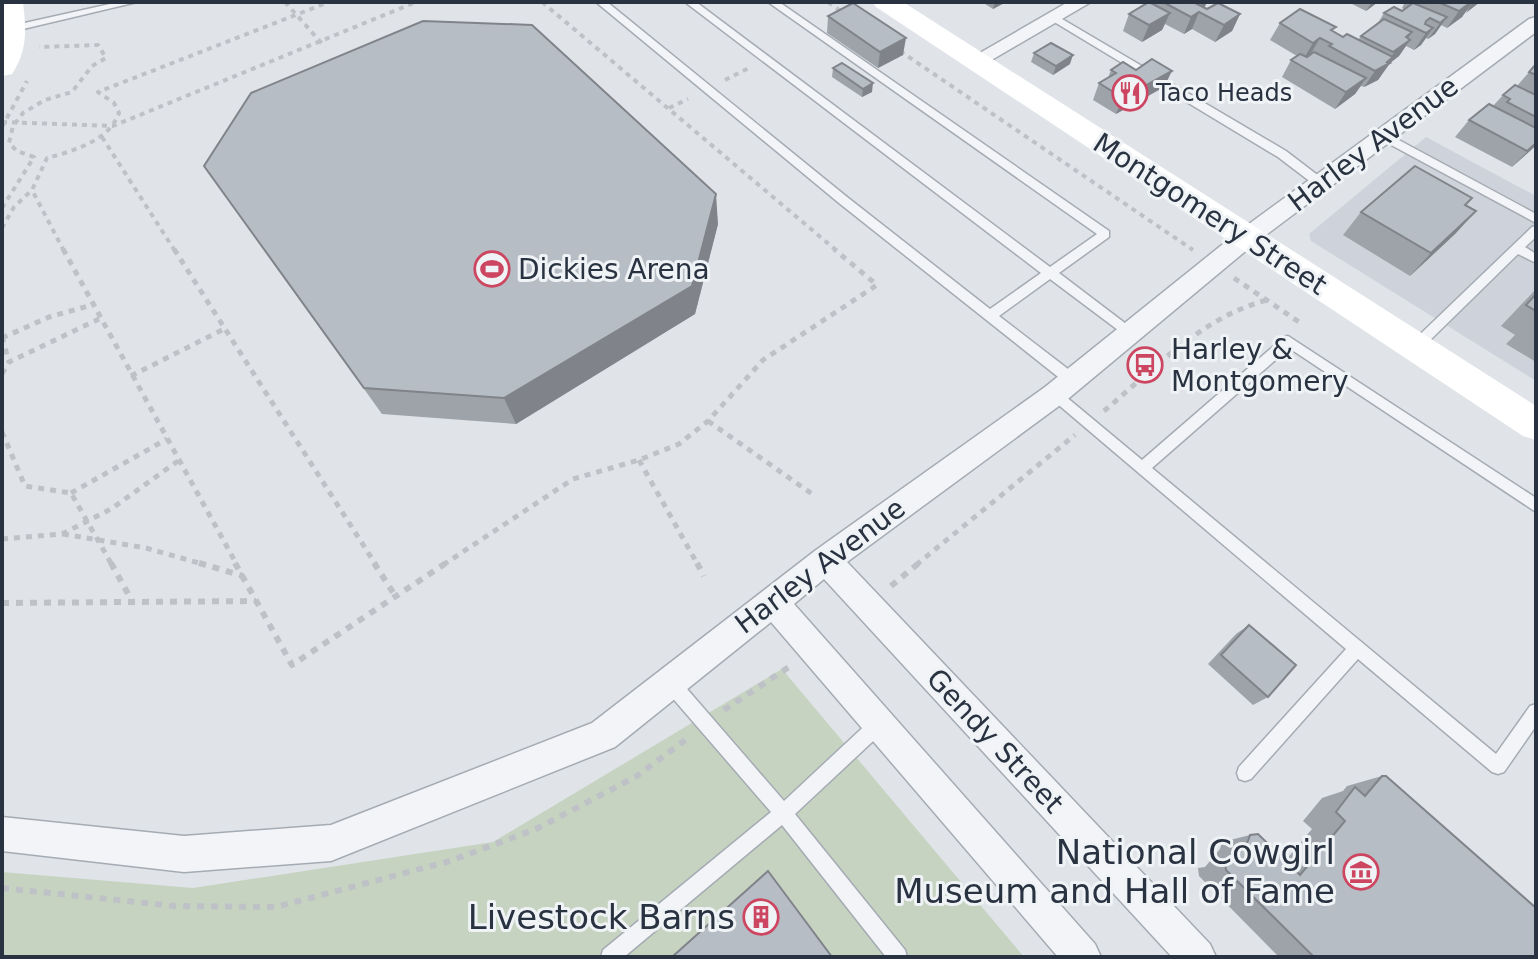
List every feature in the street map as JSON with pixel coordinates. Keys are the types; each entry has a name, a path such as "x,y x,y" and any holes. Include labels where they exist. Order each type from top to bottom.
{"main road":[{"name":"Montgomery Street","path":"885,2 1536,425"},
{"path":"2,68 14,36 8,20"}],"street":[{"path":"976,61 1082,2"},
{"name":"Harley Avenue","path":"2,834 184,854 331,843 603,735 826,560 1063,388 1246,238 1536,23"},
{"name":"Gendy Street","path":"826,560 1197,957"},
{"path":"772,601 1082,957"}],"lane":[{"path":"8,20 132,2"},
{"path":"601,2 989,316 1142,468 1498,766 1536,712"},
{"path":"690,2 1130,333"},
{"path":"773,2 1105,234 989,316"},
{"path":"1054,18 1282,154 1320,183"},
{"path":"1384,136 1536,219"},
{"path":"1415,347 1536,230"},
{"path":"1517,248 1536,259"},
{"path":"1142,468 1288,341 1536,506"},
{"path":"1245,773 1357,649"},
{"path":"669,681 783,813 898,957"},
{"path":"610,957 783,813 879,724"}],"path":[{"path":"285,2 325,47"},
{"path":"2,228 14,207 32,190 47,158 86,147 113,126 118,115 117,106 112,98 98,92 329,2"},
{"path":"2,122 113,126 416,2"},
{"path":"32,190 99,319 292,665 573,479 639,460 679,444 708,421 763,360 877,285 542,2"},
{"path":"828,2 850,17 846,19"},
{"path":"889,44 1305,326"},
{"path":"2,208 34,157 17,151 9,143 9,133 15,121 39,102 72,92 90,64 106,58 98,45 36,47"},
{"path":"725,80 753,66"},
{"path":"668,109 693,96"},
{"path":"102,137 396,597"},
{"path":"9,362 2,338 49,317 92,305"},
{"path":"2,374 9,362 99,319"},
{"path":"131,376 224,329"},
{"path":"708,421 815,496"},
{"path":"2,432 25,486 71,493 167,439"},
{"path":"639,460 704,576"},
{"path":"62,534 111,509 178,461"},
{"path":"71,493 132,602"},
{"path":"2,539 62,534 146,548 243,576"},
{"path":"2,603 256,601"}],"shaded area":[{"path":"1426,137 1536,196 1536,381 1311,241 1309,234"}],"green space":[{"path":"782,669 1024,957 2,957 2,872 193,888 493,842"}],"building":[{"path":"1149,2 1170,13 1149,25 1129,14"},
{"path":"1163,2 1193,2 1207,9 1218,3 1240,14 1224,25 1199,12 1191,17"},
{"path":"1438,2 1471,2 1459,11"},
{"path":"853,3 906,38 880,52 828,16"},
{"path":"1413,3 1447,17 1440,23 1430,18 1426,21 1425,24 1433,28 1426,33 1384,13 1394,7 1402,11"},
{"path":"1300,9 1336,27 1331,30 1343,37 1347,34 1393,57 1387,62 1390,63 1375,71 1329,46 1332,44 1320,38 1313,43 1280,23"},
{"path":"1384,19 1412,32 1406,37 1410,40 1393,52 1361,36"},
{"name":"Dickies Arena","path":"423,21 532,25 716,194 692,286 504,398 364,388 204,166 251,93"},
{"path":"1051,43 1073,55 1056,66 1034,53"},
{"path":"1314,52 1366,78 1346,92 1291,60 1300,54 1307,57"},
{"path":"1152,59 1172,71 1123,98 1099,83 1116,73 1111,70 1123,62 1136,70"},
{"path":"842,63 873,83 863,89 833,68"},
{"path":"1515,85 1536,95 1536,117 1507,102 1510,99 1503,95"},
{"path":"1489,104 1536,128 1536,143 1527,151 1469,120"},
{"path":"1415,166 1472,198 1465,205 1476,211 1431,253 1361,212"},
{"path":"1536,294 1536,311 1526,305"},
{"path":"1249,625 1296,665 1268,697 1221,655"},
{"name":"National Cowgirl Museum and Hall of Fame","path":"1382,776 1386,776 1536,908 1536,957 1314,957 1226,870 1225,862 1232,861 1250,835 1258,834 1300,875 1345,821 1336,812 1355,787 1365,796"},
{"name":"Livestock Barns","path":"768,871 832,957 672,957"}],"place":[{"name":"Taco Heads","path":"1130,93"},
{"name":"Dickies Arena","path":"492,269"},
{"name":"Harley & Montgomery","path":"1145,365"},
{"name":"National Cowgirl Museum and Hall of Fame","path":"1361,872"},
{"name":"Livestock Barns","path":"761,917"}]}
